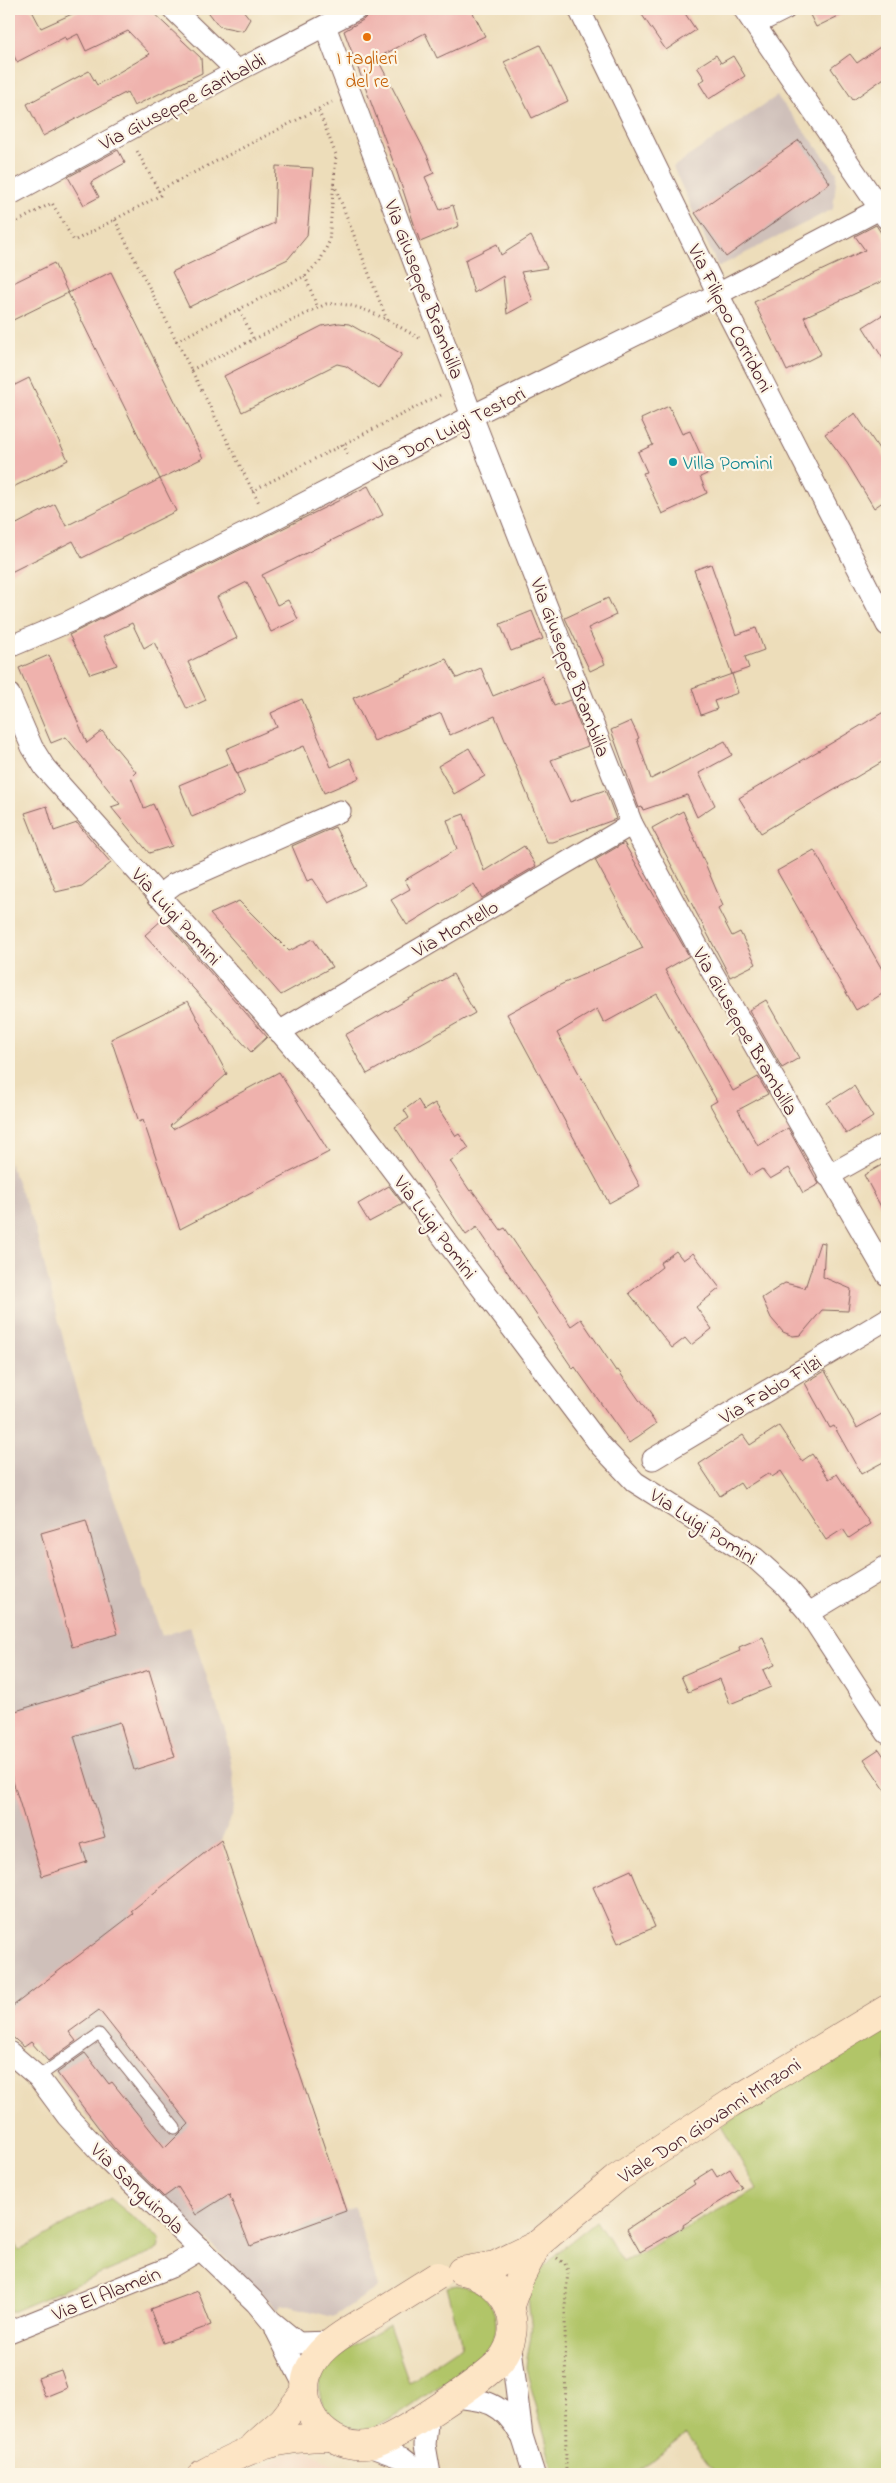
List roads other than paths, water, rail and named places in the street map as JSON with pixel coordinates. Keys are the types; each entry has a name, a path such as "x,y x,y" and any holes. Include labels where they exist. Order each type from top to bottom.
{"street":[{"path":"173,9 237,71"},
{"name":"Via Giuseppe Garibaldi","path":"9,195 237,71 357,9"},
{"name":"Via Filippo Corridoni","path":"579,9 718,294 887,625"},
{"path":"785,9 749,16 885,211"},
{"name":"Via Giuseppe Brambilla","path":"325,26 472,416 632,824 700,951 828,1176 887,1275"},
{"name":"Via Don Luigi Testori","path":"9,647 70,621 268,522 472,416 885,211"},
{"name":"Via Luigi Pomini","path":"9,694 32,747 45,768 279,1032 364,1132 617,1464 645,1488 755,1558 785,1585 809,1613 887,1733"},
{"path":"158,896 174,884 340,811"},
{"name":"Via Montello","path":"279,1032 632,824"},
{"path":"828,1176 887,1143"},
{"name":"Via Fabio Filzi","path":"653,1459 887,1319"},
{"path":"809,1613 887,1566"},
{"name":"Viale Don Giovanni Minzoni","path":"509,2308 520,2278 546,2249 630,2170 739,2098 887,2008"},
{"name":"Via Sanguinola","path":"9,2052 38,2077 87,2138 201,2249 271,2321 298,2343 332,2342"},
{"name":"Via El Alamein","path":"9,2332 171,2267 201,2249"},
{"name":"Viale Don Giovanni Minzoni","path":"252,2448 283,2420 305,2390 312,2365 321,2352 332,2342 383,2310 450,2273 495,2265 546,2249"},
{"name":"Viale Don Giovanni Minzoni","path":"202,2474 252,2448 293,2438 331,2437 344,2442 366,2445 391,2436 451,2398 500,2360 510,2340 511,2321 509,2308 502,2292 491,2282 478,2275 450,2273"},
{"name":"Via Sanguinola","path":"271,2321 305,2390"},
{"path":"510,2340 522,2436 534,2474"},
{"path":"305,2390 312,2417 320,2428 331,2437"},
{"path":"451,2398 476,2399 494,2405 510,2418 522,2436"},
{"path":"428,2413 425,2445 430,2474"},
{"path":"366,2445 402,2458 423,2474"}],"lane":[{"path":"38,2077 99,2034 175,2128"}],"place":[{"name":"I taglieri del re","path":"367,37"},
{"name":"Villa Pomini","path":"673,462"}]}
